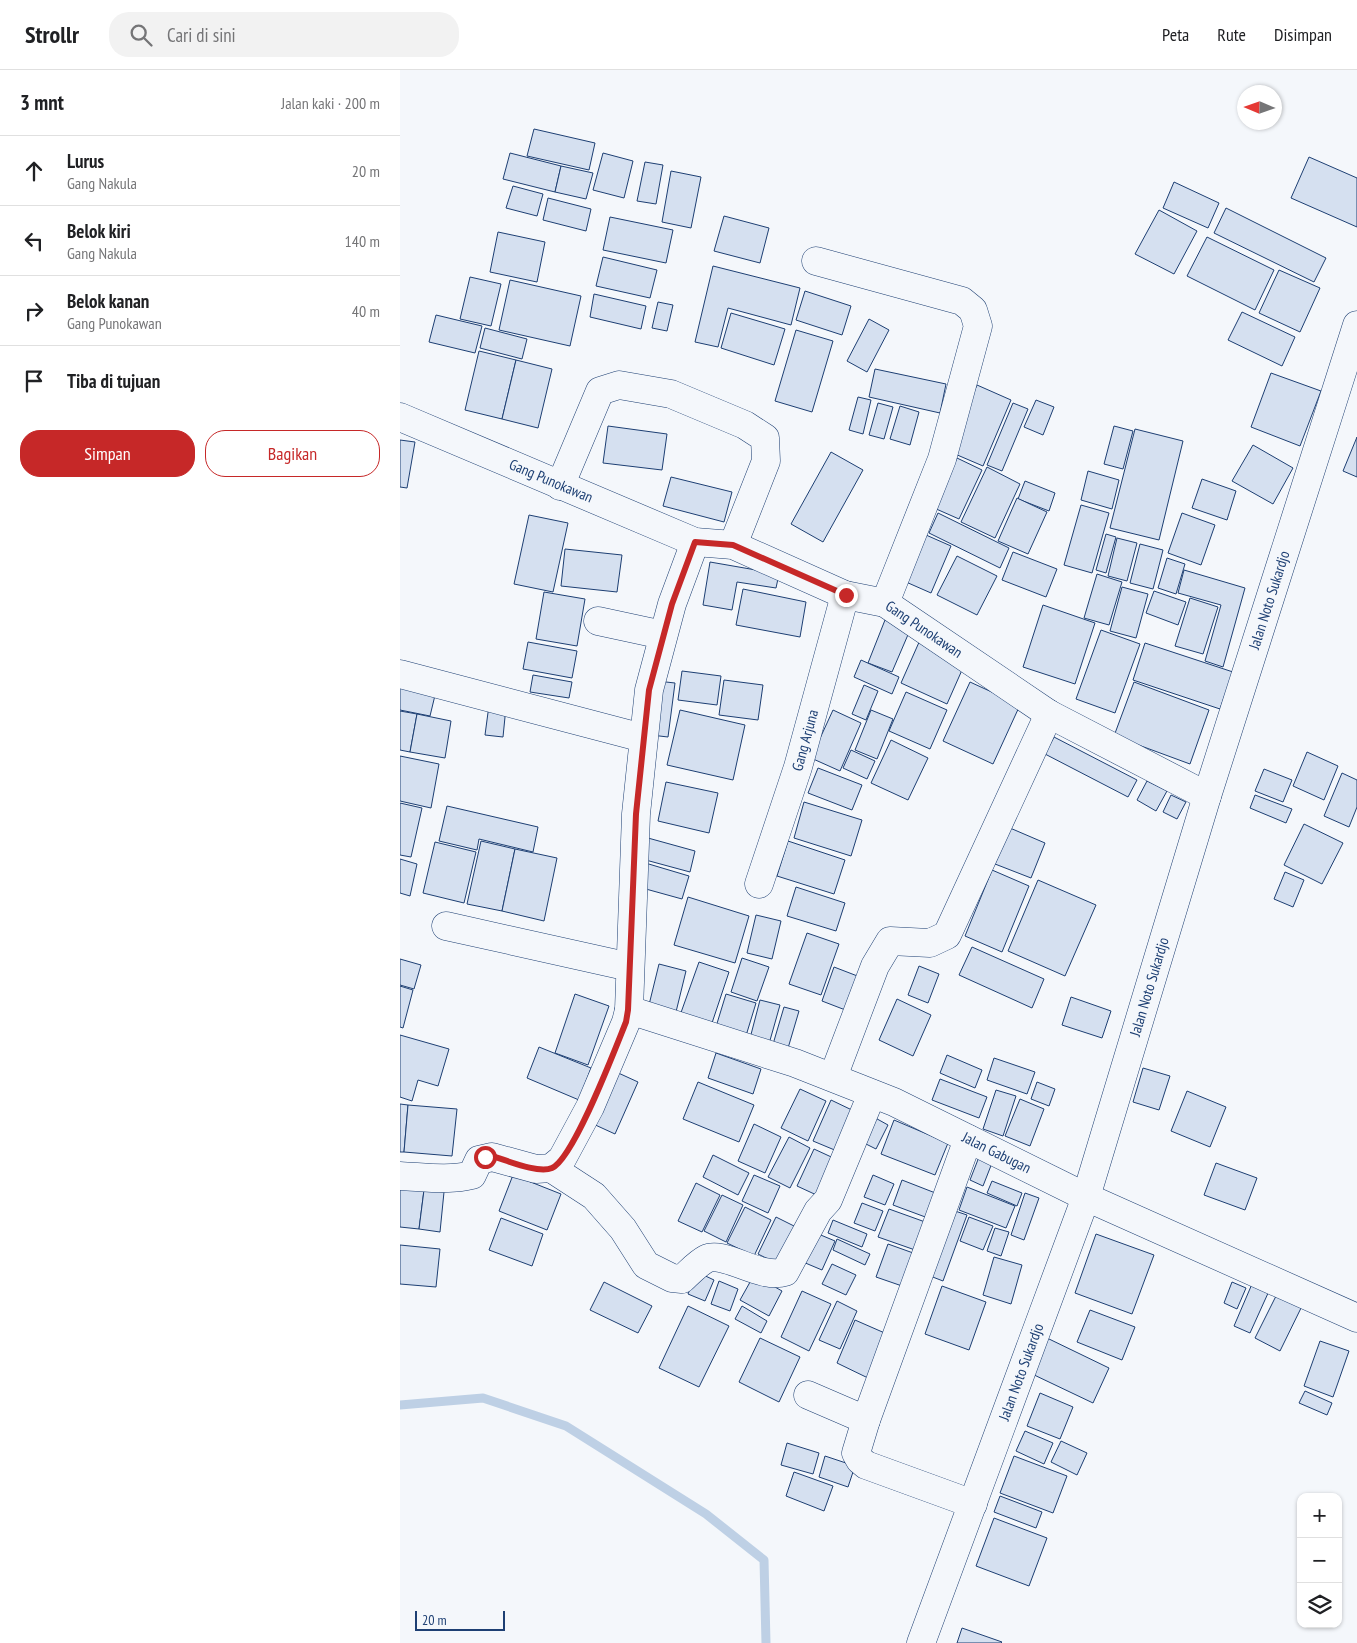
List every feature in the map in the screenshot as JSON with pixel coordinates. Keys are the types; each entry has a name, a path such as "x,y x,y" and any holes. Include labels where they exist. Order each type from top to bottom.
{"street":[{"path":"816,262 962,301 973,310 978,326 942,459 886,603"},
{"name":"Jalan Noto Sukardjo","path":"921,1643 1086,1197 1207,796 1357,325"},
{"path":"560,486 600,391 618,385 672,394 746,425 765,438 766,461 733,545"},
{"name":"Gang Punokawan","path":"400,417 695,542 733,545 846,595 886,603 1049,714 1207,796"},
{"path":"400,1176 444,1179 465,1177 472,1175 479,1160 492,1156 536,1169 551,1168 562,1160 590,1107 626,1022 636,814 649,690 662,635 695,542"},
{"name":"Gang Arjuna","path":"759,884 798,767 846,595"},
{"path":"598,622 662,635"},
{"path":"400,674 643,738"},
{"path":"833,1077 875,966 890,941 930,943 947,935 1049,714"},
{"path":"446,926 630,967"},
{"name":"Jalan Gabugan","path":"628,1010 795,1063 894,1102 1086,1197 1357,1318"},
{"path":"551,1168 594,1196 623,1228 646,1264 672,1278 682,1279 707,1258 718,1258 776,1276 786,1272 818,1211 828,1200 872,1094"},
{"path":"968,1139 866,1420 856,1453 866,1465 973,1504"},
{"path":"808,1395 866,1420"}],"building":[{"path":"534,129 595,143 589,170 527,156"},
{"path":"510,153 561,166 555,192 503,179"},
{"path":"603,153 633,161 624,198 593,190"},
{"path":"1309,157 1357,178 1357,227 1291,198"},
{"path":"645,162 663,165 656,204 637,201"},
{"path":"561,166 593,173 586,199 555,192"},
{"path":"671,171 701,177 691,228 662,222"},
{"path":"1174,182 1219,203 1208,228 1163,208"},
{"path":"513,186 543,194 537,216 506,208"},
{"path":"548,198 591,209 586,231 543,220"},
{"path":"1226,208 1326,258 1314,282 1214,233"},
{"path":"1159,210 1197,231 1174,274 1135,254"},
{"path":"724,216 769,228 760,263 714,251"},
{"path":"610,217 673,230 666,263 603,250"},
{"path":"498,232 545,242 537,282 490,272"},
{"path":"1207,237 1274,270 1255,310 1187,276"},
{"path":"603,257 657,270 650,298 596,286"},
{"path":"713,266 800,288 791,325 728,308 718,347 695,342"},
{"path":"1279,270 1320,288 1300,332 1259,313"},
{"path":"470,277 501,284 491,326 460,319"},
{"path":"510,280 581,296 570,346 499,330"},
{"path":"805,291 851,306 842,335 796,320"},
{"path":"594,294 646,306 641,329 590,317"},
{"path":"658,302 673,305 667,331 652,328"},
{"path":"1242,312 1295,337 1282,366 1228,340"},
{"path":"731,313 785,329 774,365 721,348"},
{"path":"436,315 482,326 475,353 429,342"},
{"path":"869,319 889,330 867,372 847,361"},
{"path":"485,328 527,339 522,359 480,348"},
{"path":"796,330 833,341 812,412 775,401"},
{"path":"479,351 516,360 502,419 465,410"},
{"path":"516,360 552,369 538,428 502,419"},
{"path":"875,369 946,384 940,413 869,397"},
{"path":"1271,373 1321,391 1300,446 1251,427"},
{"path":"977,385 1011,400 983,466 948,451"},
{"path":"858,397 871,400 863,434 849,430"},
{"path":"1036,400 1054,407 1043,435 1024,427"},
{"path":"878,403 893,407 884,439 869,435"},
{"path":"1013,403 1028,409 1002,471 987,465"},
{"path":"900,406 919,412 910,445 890,439"},
{"path":"608,426 667,434 662,470 603,463"},
{"path":"1114,426 1133,431 1123,469 1104,464"},
{"path":"1135,429 1183,441 1159,540 1110,528"},
{"path":"1357,437 1357,477 1343,471"},
{"path":"400,440 415,442 407,488 400,487"},
{"path":"1253,445 1293,468 1273,504 1232,481"},
{"path":"831,452 863,470 823,542 791,524"},
{"path":"957,458 982,470 959,519 934,508"},
{"path":"987,467 1020,484 995,538 961,522"},
{"path":"1088,471 1119,480 1112,509 1081,500"},
{"path":"671,477 732,492 724,522 663,506"},
{"path":"1202,479 1236,491 1227,520 1192,508"},
{"path":"1025,481 1055,493 1049,511 1018,499"},
{"path":"1017,498 1047,512 1028,554 998,541"},
{"path":"1081,505 1109,513 1092,573 1064,565"},
{"path":"938,513 1009,548 1000,568 929,533"},
{"path":"1182,513 1215,525 1201,565 1168,553"},
{"path":"529,515 568,523 553,592 514,584"},
{"path":"1106,534 1116,537 1106,573 1096,570"},
{"path":"926,535 951,546 931,593 906,582"},
{"path":"1117,538 1137,543 1127,581 1108,576"},
{"path":"1140,544 1163,550 1153,589 1130,583"},
{"path":"565,549 622,555 617,592 561,586"},
{"path":"1013,552 1057,569 1046,597 1002,580"},
{"path":"957,556 997,576 977,615 937,595"},
{"path":"1167,558 1185,564 1176,594 1158,588"},
{"path":"710,562 779,574 776,588 737,582 732,610 703,605"},
{"path":"1184,570 1245,588 1223,667 1205,661 1221,605 1178,593"},
{"path":"1097,574 1122,582 1109,625 1084,618"},
{"path":"1122,587 1148,594 1136,638 1110,631"},
{"path":"743,589 806,602 800,637 736,625"},
{"path":"1154,591 1186,602 1178,625 1146,613"},
{"path":"544,592 585,599 577,646 536,639"},
{"path":"1190,598 1218,607 1203,654 1175,646"},
{"path":"1043,605 1095,623 1075,684 1023,667"},
{"path":"885,620 910,630 892,672 868,663"},
{"path":"1101,630 1140,644 1115,713 1076,699"},
{"path":"920,640 966,661 947,704 901,683"},
{"path":"528,642 577,651 572,678 523,669"},
{"path":"1145,643 1233,672 1220,709 1133,680"},
{"path":"861,660 899,677 892,694 854,677"},
{"path":"682,671 721,676 717,705 678,700"},
{"path":"533,675 572,682 569,698 530,692"},
{"path":"400,679 437,687 430,716 400,710"},
{"path":"724,680 763,685 758,720 719,715"},
{"path":"657,681 675,683 668,737 651,735"},
{"path":"970,682 1020,705 993,764 943,741"},
{"path":"1134,682 1209,710 1190,764 1114,736"},
{"path":"864,685 878,691 866,720 852,714"},
{"path":"906,692 947,710 930,749 889,731"},
{"path":"489,705 506,707 503,737 485,735"},
{"path":"680,710 745,725 733,780 667,765"},
{"path":"833,710 861,723 840,771 811,758"},
{"path":"871,710 893,719 877,759 855,750"},
{"path":"400,711 417,714 410,752 400,750"},
{"path":"417,714 451,721 445,758 410,752"},
{"path":"1054,737 1137,780 1128,797 1045,754"},
{"path":"891,740 928,758 908,800 871,783"},
{"path":"851,750 875,761 867,779 843,768"},
{"path":"1307,752 1338,766 1324,800 1293,786"},
{"path":"400,756 439,764 431,808 400,801"},
{"path":"818,768 862,785 852,810 808,793"},
{"path":"1264,769 1292,780 1283,802 1255,791"},
{"path":"1342,773 1357,780 1357,807 1349,827 1324,816"},
{"path":"1147,781 1167,791 1156,811 1137,800"},
{"path":"666,782 718,793 709,833 658,821"},
{"path":"1171,795 1186,802 1177,819 1163,812"},
{"path":"1255,795 1292,809 1286,823 1250,808"},
{"path":"804,802 862,820 851,856 794,838"},
{"path":"400,803 422,808 411,857 400,855"},
{"path":"447,806 538,827 533,852 479,839 477,850 439,841"},
{"path":"1304,824 1343,843 1322,884 1284,865"},
{"path":"1010,828 1045,843 1031,878 995,864"},
{"path":"648,838 695,851 690,872 642,859"},
{"path":"481,841 515,849 502,911 467,904"},
{"path":"788,841 845,860 834,894 777,876"},
{"path":"435,842 476,852 464,903 423,893"},
{"path":"515,849 557,858 544,921 502,911"},
{"path":"400,859 417,864 410,896 400,893"},
{"path":"642,862 689,876 682,899 635,886"},
{"path":"992,870 1029,886 1002,952 965,936"},
{"path":"1285,872 1304,880 1293,907 1274,899"},
{"path":"1038,880 1096,905 1065,976 1008,951"},
{"path":"796,887 845,903 836,931 787,916"},
{"path":"688,897 749,916 735,963 674,945"},
{"path":"756,915 781,921 772,959 747,953"},
{"path":"807,933 839,944 821,995 789,984"},
{"path":"972,947 1044,979 1032,1008 959,975"},
{"path":"742,958 769,967 757,1001 731,992"},
{"path":"400,959 421,965 414,989 400,985"},
{"path":"699,962 729,972 709,1032 678,1021"},
{"path":"659,964 686,971 675,1016 648,1009"},
{"path":"919,966 939,974 928,1003 908,995"},
{"path":"834,967 860,977 848,1011 822,1001"},
{"path":"400,986 413,990 403,1028 400,1027"},
{"path":"575,994 609,1006 588,1065 555,1053"},
{"path":"726,994 756,1003 745,1039 715,1030"},
{"path":"1071,997 1111,1011 1102,1038 1062,1025"},
{"path":"897,999 931,1015 913,1056 879,1040"},
{"path":"760,1000 780,1005 767,1051 748,1046"},
{"path":"784,1007 799,1011 786,1055 771,1051"},
{"path":"400,1035 449,1049 438,1086 418,1080 412,1101 400,1097"},
{"path":"539,1047 591,1068 579,1100 527,1078"},
{"path":"716,1053 761,1069 753,1094 708,1078"},
{"path":"947,1055 982,1070 975,1088 940,1073"},
{"path":"994,1058 1035,1072 1027,1094 987,1080"},
{"path":"1143,1068 1170,1076 1159,1110 1133,1102"},
{"path":"614,1071 638,1082 615,1134 591,1123"},
{"path":"940,1079 987,1097 979,1118 932,1100"},
{"path":"698,1082 754,1105 739,1142 683,1119"},
{"path":"1037,1082 1055,1089 1049,1106 1031,1099"},
{"path":"800,1089 826,1101 808,1141 781,1128"},
{"path":"996,1090 1016,1096 1003,1136 983,1129"},
{"path":"1187,1091 1226,1107 1210,1147 1171,1131"},
{"path":"1020,1099 1044,1109 1030,1146 1005,1136"},
{"path":"831,1100 854,1111 837,1151 813,1141"},
{"path":"400,1104 408,1105 404,1152 400,1152"},
{"path":"408,1105 457,1109 452,1156 404,1152"},
{"path":"870,1115 888,1125 876,1149 858,1140"},
{"path":"894,1120 948,1143 935,1175 881,1154"},
{"path":"754,1124 781,1137 765,1173 738,1161"},
{"path":"789,1137 810,1148 790,1188 768,1177"},
{"path":"814,1149 840,1161 823,1198 797,1186"},
{"path":"713,1155 749,1173 738,1195 703,1177"},
{"path":"979,1157 992,1163 983,1186 970,1180"},
{"path":"1216,1163 1257,1178 1245,1210 1204,1195"},
{"path":"513,1175 561,1194 547,1230 499,1211"},
{"path":"754,1175 780,1186 768,1213 742,1201"},
{"path":"873,1175 894,1184 885,1205 864,1197"},
{"path":"902,1180 938,1194 928,1218 893,1205"},
{"path":"992,1181 1022,1193 1017,1206 987,1193"},
{"path":"696,1183 720,1195 702,1232 678,1221"},
{"path":"400,1187 424,1190 419,1229 400,1227"},
{"path":"967,1187 1015,1206 1006,1228 959,1210"},
{"path":"424,1190 444,1192 440,1232 419,1229"},
{"path":"1025,1193 1039,1198 1024,1240 1011,1235"},
{"path":"722,1195 743,1205 726,1242 704,1231"},
{"path":"862,1203 883,1211 875,1231 854,1223"},
{"path":"745,1207 771,1220 754,1256 727,1243"},
{"path":"889,1209 928,1223 918,1251 878,1237"},
{"path":"949,1209 967,1215 943,1281 925,1274"},
{"path":"776,1217 796,1227 778,1264 758,1254"},
{"path":"969,1217 993,1226 983,1250 960,1241"},
{"path":"501,1218 543,1234 532,1266 489,1250"},
{"path":"833,1220 867,1234 862,1247 828,1233"},
{"path":"995,1228 1009,1232 1001,1256 987,1251"},
{"path":"816,1233 835,1241 822,1270 803,1262"},
{"path":"1096,1234 1154,1255 1132,1314 1075,1293"},
{"path":"837,1239 870,1254 865,1265 833,1250"},
{"path":"888,1244 916,1254 905,1287 876,1277"},
{"path":"400,1245 440,1249 436,1287 400,1284"},
{"path":"994,1257 1022,1265 1011,1304 983,1295"},
{"path":"832,1264 856,1275 846,1295 822,1284"},
{"path":"697,1272 714,1280 705,1301 688,1294"},
{"path":"754,1275 782,1291 769,1316 740,1300"},
{"path":"719,1281 738,1289 730,1311 711,1304"},
{"path":"604,1282 652,1306 638,1333 590,1310"},
{"path":"1232,1282 1246,1288 1237,1309 1224,1303"},
{"path":"1252,1284 1269,1291 1250,1333 1234,1326"},
{"path":"942,1286 986,1302 969,1350 925,1334"},
{"path":"802,1291 831,1304 809,1351 781,1337"},
{"path":"1278,1292 1303,1304 1280,1351 1255,1338"},
{"path":"837,1301 857,1311 840,1349 819,1340"},
{"path":"688,1306 729,1326 699,1387 659,1368"},
{"path":"742,1306 767,1321 761,1333 735,1319"},
{"path":"1090,1310 1135,1327 1122,1360 1077,1342"},
{"path":"855,1320 887,1334 868,1378 837,1363"},
{"path":"760,1338 800,1357 779,1402 739,1382"},
{"path":"1047,1338 1109,1368 1093,1403 1030,1373"},
{"path":"1320,1341 1349,1351 1333,1397 1304,1386"},
{"path":"1305,1391 1332,1403 1327,1415 1299,1403"},
{"path":"1040,1393 1073,1407 1060,1439 1027,1426"},
{"path":"1025,1431 1053,1443 1044,1464 1016,1451"},
{"path":"1061,1441 1087,1453 1077,1475 1051,1462"},
{"path":"787,1443 819,1453 813,1474 781,1465"},
{"path":"825,1456 855,1466 848,1487 819,1477"},
{"path":"1014,1456 1067,1476 1053,1513 1000,1493"},
{"path":"794,1472 833,1486 824,1511 786,1496"},
{"path":"1000,1496 1042,1512 1036,1528 994,1512"},
{"path":"994,1518 1047,1538 1029,1586 976,1566"},
{"path":"962,1628 1002,1642 957,1643"}],"waterway":[{"path":"400,1405 483,1398 566,1426 706,1514 764,1560 766,1643"}],"route":[{"path":"485,1157 492,1156 536,1169 551,1168 562,1160 590,1107 626,1022 636,814 649,690 662,635 695,542 733,545 846,595"}]}
